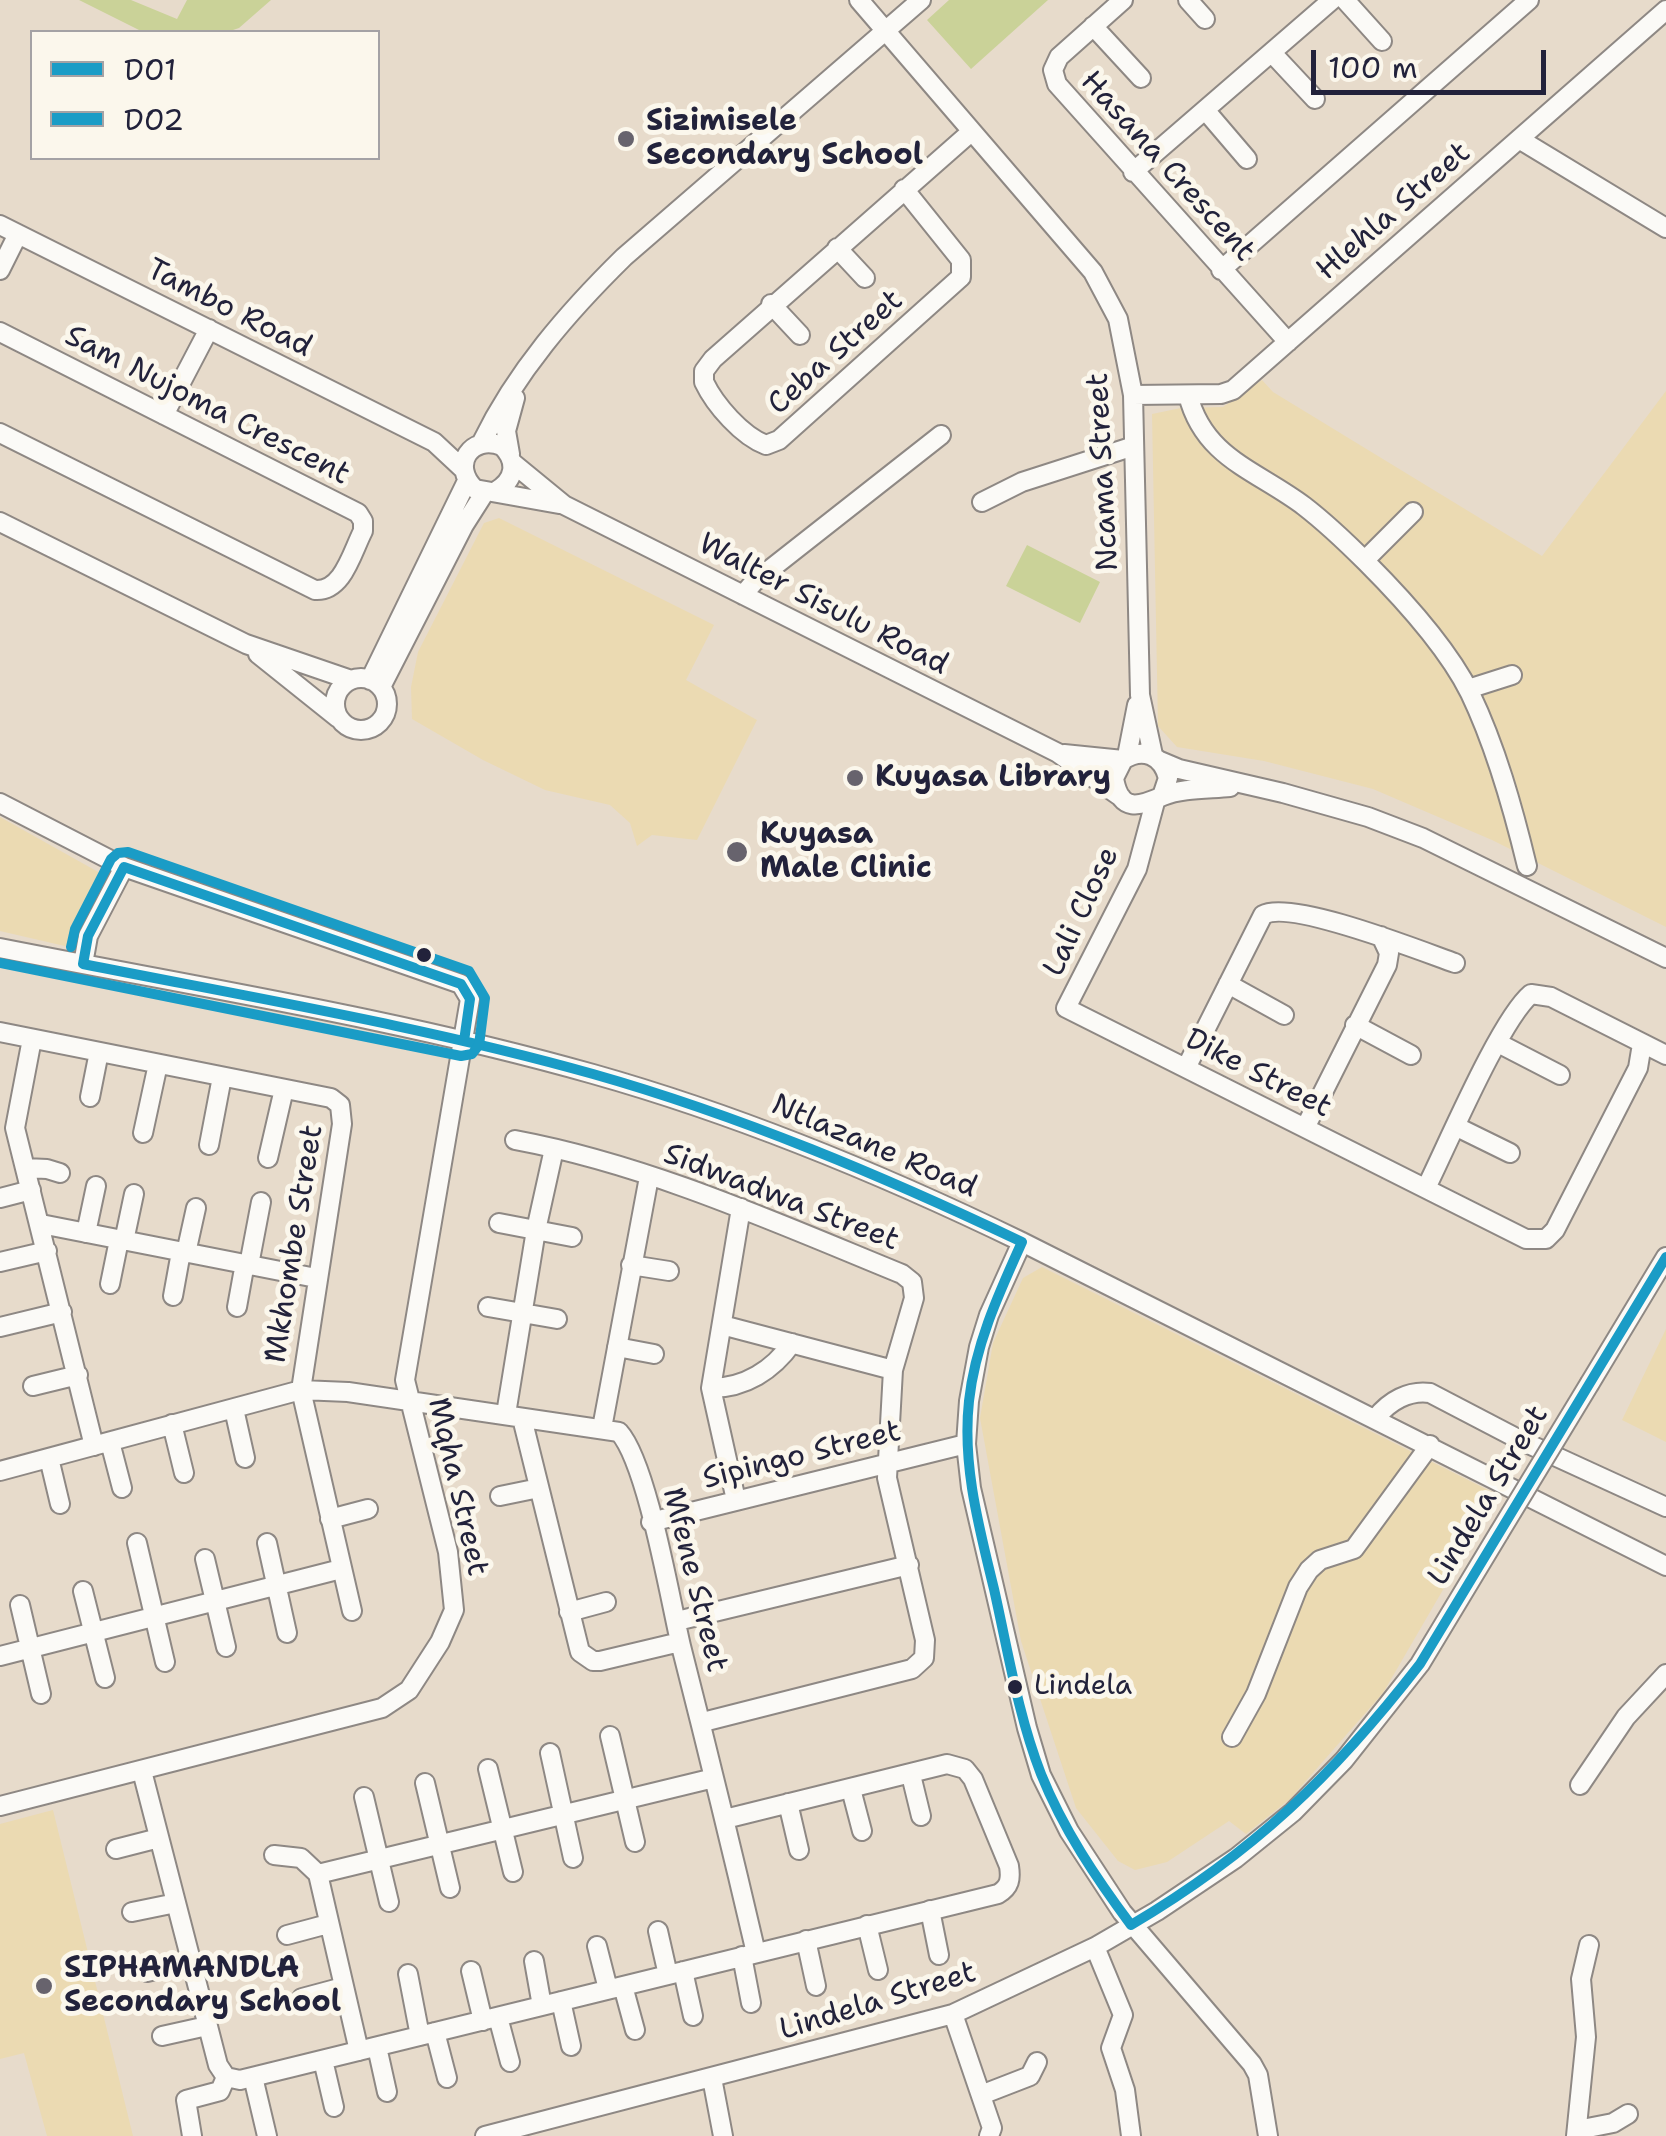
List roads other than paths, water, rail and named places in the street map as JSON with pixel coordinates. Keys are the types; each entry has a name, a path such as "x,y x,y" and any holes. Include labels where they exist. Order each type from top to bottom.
{"street":[{"name":"Ncama Street","path":"859,0 1093,272 1118,319 1133,396 1140,695 1157,758"},
{"path":"367,682 465,475 464,458 578,302 921,0"},
{"name":"Hasana Crescent","path":"1123,0 1059,57 1054,78 1133,172 1288,342"},
{"path":"1188,0 1205,19"},
{"path":"1133,172 1332,0"},
{"path":"1345,0 1382,41"},
{"path":"1221,270 1529,0"},
{"name":"Hlehla Street","path":"1133,396 1220,394 1233,390 1666,10"},
{"name":"Hasana Crescent","path":"1093,26 1141,78"},
{"path":"1272,53 1315,99"},
{"path":"1206,111 1247,159"},
{"name":"Ceba Street","path":"904,190 961,260 961,277 779,440 766,445 752,440 704,382 704,371 713,358 772,304 971,132"},
{"path":"1520,139 1666,228"},
{"name":"Tambo Road","path":"0,225 434,442 465,475"},
{"path":"0,270 18,234"},
{"name":"Ceba Street","path":"837,248 864,278"},
{"name":"Ceba Street","path":"772,304 800,336"},
{"path":"164,415 209,329"},
{"name":"Sam Nujoma Crescent","path":"0,332 358,512 363,530 338,582 324,591 315,590 0,433"},
{"path":"367,682 464,525 490,492 506,486 512,459 506,431 508,416 525,374"},
{"path":"1188,395 1195,420 1218,451 1304,507 1365,560 1416,615 1468,689 1489,736 1527,866"},
{"path":"743,595 754,582 941,435"},
{"name":"Tambo Road","path":"434,442 476,445"},
{"path":"476,445 502,446 512,459"},
{"path":"982,502 1022,482 1134,446"},
{"name":"Walter Sisulu Road","path":"512,459 564,505 1058,753 1125,800"},
{"path":"465,475 490,492"},
{"name":"Walter Sisulu Road","path":"490,492 564,505"},
{"path":"1365,560 1413,512"},
{"path":"0,522 246,644 367,682 386,694 388,710 376,726 354,730 246,644"},
{"path":"1468,689 1512,675"},
{"path":"338,718 335,700 344,684 367,682"},
{"name":"Ncama Street","path":"1125,758 1140,695"},
{"name":"Walter Sisulu Road","path":"1058,753 1125,758"},
{"path":"1243,786 1158,799 1142,806 1125,800 1114,778 1125,758 1138,753 1179,769 1368,817 1423,838 1666,958"},
{"path":"1157,758 1168,778 1158,799"},
{"name":"Lali Close","path":"1066,1008 1138,869 1143,839 1158,799"},
{"name":"Lali Close","path":"1125,800 1143,839"},
{"path":"0,803 124,867 88,936 83,964"},
{"name":"Mqha Street","path":"0,1806 382,1708 410,1690 454,1610 455,1590 448,1552 405,1380 469,996 461,984 124,867"},
{"path":"1186,1068 1263,915 1270,911 1296,913 1381,936 1454,963"},
{"path":"1305,1128 1387,965 1389,954 1381,936"},
{"name":"Ntlazane Road","path":"0,948 464,1041 594,1074 720,1114 882,1176 1022,1242 1666,1566"},
{"path":"1228,984 1284,1014"},
{"path":"1426,1188 1498,1043 1524,1000 1532,994 1551,997 1666,1054"},
{"name":"Dike Street","path":"1066,1008 1526,1239 1546,1239 1555,1230 1638,1068 1642,1044"},
{"path":"1356,1025 1412,1056"},
{"name":"Mkhombe Street","path":"0,1032 331,1098 343,1112 300,1390"},
{"path":"32,1039 8,1129 25,1168 41,1224 78,1375 122,1488"},
{"path":"1498,1043 1560,1076"},
{"path":"90,1098 99,1052"},
{"path":"143,1133 158,1064"},
{"path":"209,1144 222,1077"},
{"name":"Mkhombe Street","path":"268,1158 284,1089"},
{"path":"1457,1127 1510,1153"},
{"name":"Sidwadwa Street","path":"514,1140 649,1176 741,1208 902,1274 912,1282 914,1298 893,1370 887,1478 927,1650 920,1665 702,1722"},
{"path":"554,1149 522,1313 514,1416 539,1488 577,1646 593,1661 680,1642"},
{"path":"25,1168 60,1173"},
{"path":"0,1471 300,1390 408,1400 602,1428 649,1176"},
{"path":"86,1233 96,1186"},
{"path":"0,1198 31,1190"},
{"path":"110,1284 134,1194"},
{"path":"236,1307 261,1202"},
{"path":"173,1296 196,1208"},
{"path":"736,1500 711,1388 741,1208"},
{"path":"499,1223 572,1237"},
{"path":"41,1224 316,1278"},
{"path":"1022,1242 979,1347 968,1401 966,1444 971,1488 1004,1636 1041,1775 1069,1831 1131,1924 1246,2055 1258,2075 1268,2136"},
{"path":"0,1262 47,1251"},
{"name":"Lindela Street","path":"485,2136 953,2014 1095,1947 1236,1858 1293,1812 1344,1760 1420,1664 1666,1257"},
{"path":"631,1265 669,1271"},
{"path":"488,1307 557,1319"},
{"path":"0,1327 62,1312"},
{"path":"722,1324 893,1370"},
{"path":"711,1388 730,1386 768,1370 792,1343"},
{"path":"617,1347 654,1354"},
{"path":"33,1386 78,1375"},
{"path":"300,1390 352,1611"},
{"path":"1376,1418 1402,1397 1417,1392 1430,1394 1558,1459 1666,1507"},
{"path":"234,1409 245,1458"},
{"path":"172,1424 184,1473"},
{"name":"Mfene Street","path":"602,1428 619,1432 630,1444 652,1522 725,1819 749,1955 751,2003"},
{"name":"Sipingo Street","path":"652,1522 966,1444"},
{"path":"1232,1737 1256,1694 1298,1587 1309,1570 1320,1560 1354,1548 1430,1445"},
{"path":"49,1458 60,1504"},
{"path":"500,1496 539,1488"},
{"path":"330,1519 368,1509"},
{"path":"137,1543 165,1662"},
{"path":"267,1543 287,1633"},
{"path":"205,1559 226,1647"},
{"path":"677,1620 909,1565"},
{"path":"0,1656 341,1569"},
{"path":"83,1591 105,1678"},
{"path":"569,1612 606,1602"},
{"path":"20,1605 42,1694"},
{"path":"1580,1786 1626,1716 1666,1674"},
{"path":"610,1736 635,1842"},
{"path":"550,1754 573,1858"},
{"path":"142,1770 218,2065 226,2077 240,2080 998,1894 1010,1884 1010,1866 973,1779 965,1769 948,1764 725,1819"},
{"path":"488,1770 513,1872"},
{"path":"911,1775 922,1816"},
{"path":"318,1874 714,1778"},
{"path":"426,1783 450,1888"},
{"path":"851,1789 862,1831"},
{"path":"364,1796 389,1902"},
{"path":"788,1803 799,1850"},
{"path":"116,1849 159,1838"},
{"path":"274,1856 302,1858 318,1874 344,1987 387,2092"},
{"path":"132,1912 176,1903"},
{"path":"930,1910 940,1954"},
{"path":"287,1934 328,1924"},
{"path":"867,1925 878,1970"},
{"path":"658,1931 693,2016"},
{"path":"806,1940 816,1986"},
{"path":"1588,1945 1581,1979 1586,2037 1576,2133 1613,2123 1628,2114"},
{"path":"596,1946 635,2030"},
{"path":"1095,1947 1123,2015 1111,2048 1125,2090 1131,2136"},
{"path":"534,1960 571,2046"},
{"path":"147,1972 190,1962"},
{"path":"470,1970 510,2062"},
{"path":"408,1974 448,2078"},
{"path":"302,1998 344,1987"},
{"path":"953,2014 992,2128 989,2136"},
{"path":"162,2036 207,2026"},
{"path":"323,2060 334,2107"},
{"path":"981,2095 1030,2076 1036,2062"},
{"path":"192,2136 186,2100 220,2090 226,2077"},
{"path":"253,2077 267,2136"},
{"path":"712,2078 723,2136"}],"place":[{"name":"Sizimisele Secondary School","path":"626,139"},
{"name":"Kuyasa Library","path":"855,778"},
{"name":"Kuyasa Male Clinic","path":"737,852"},
{"name":"Lindela","path":"1015,1687"},
{"name":"SIPHAMANDLA Secondary School","path":"44,1986"}]}
